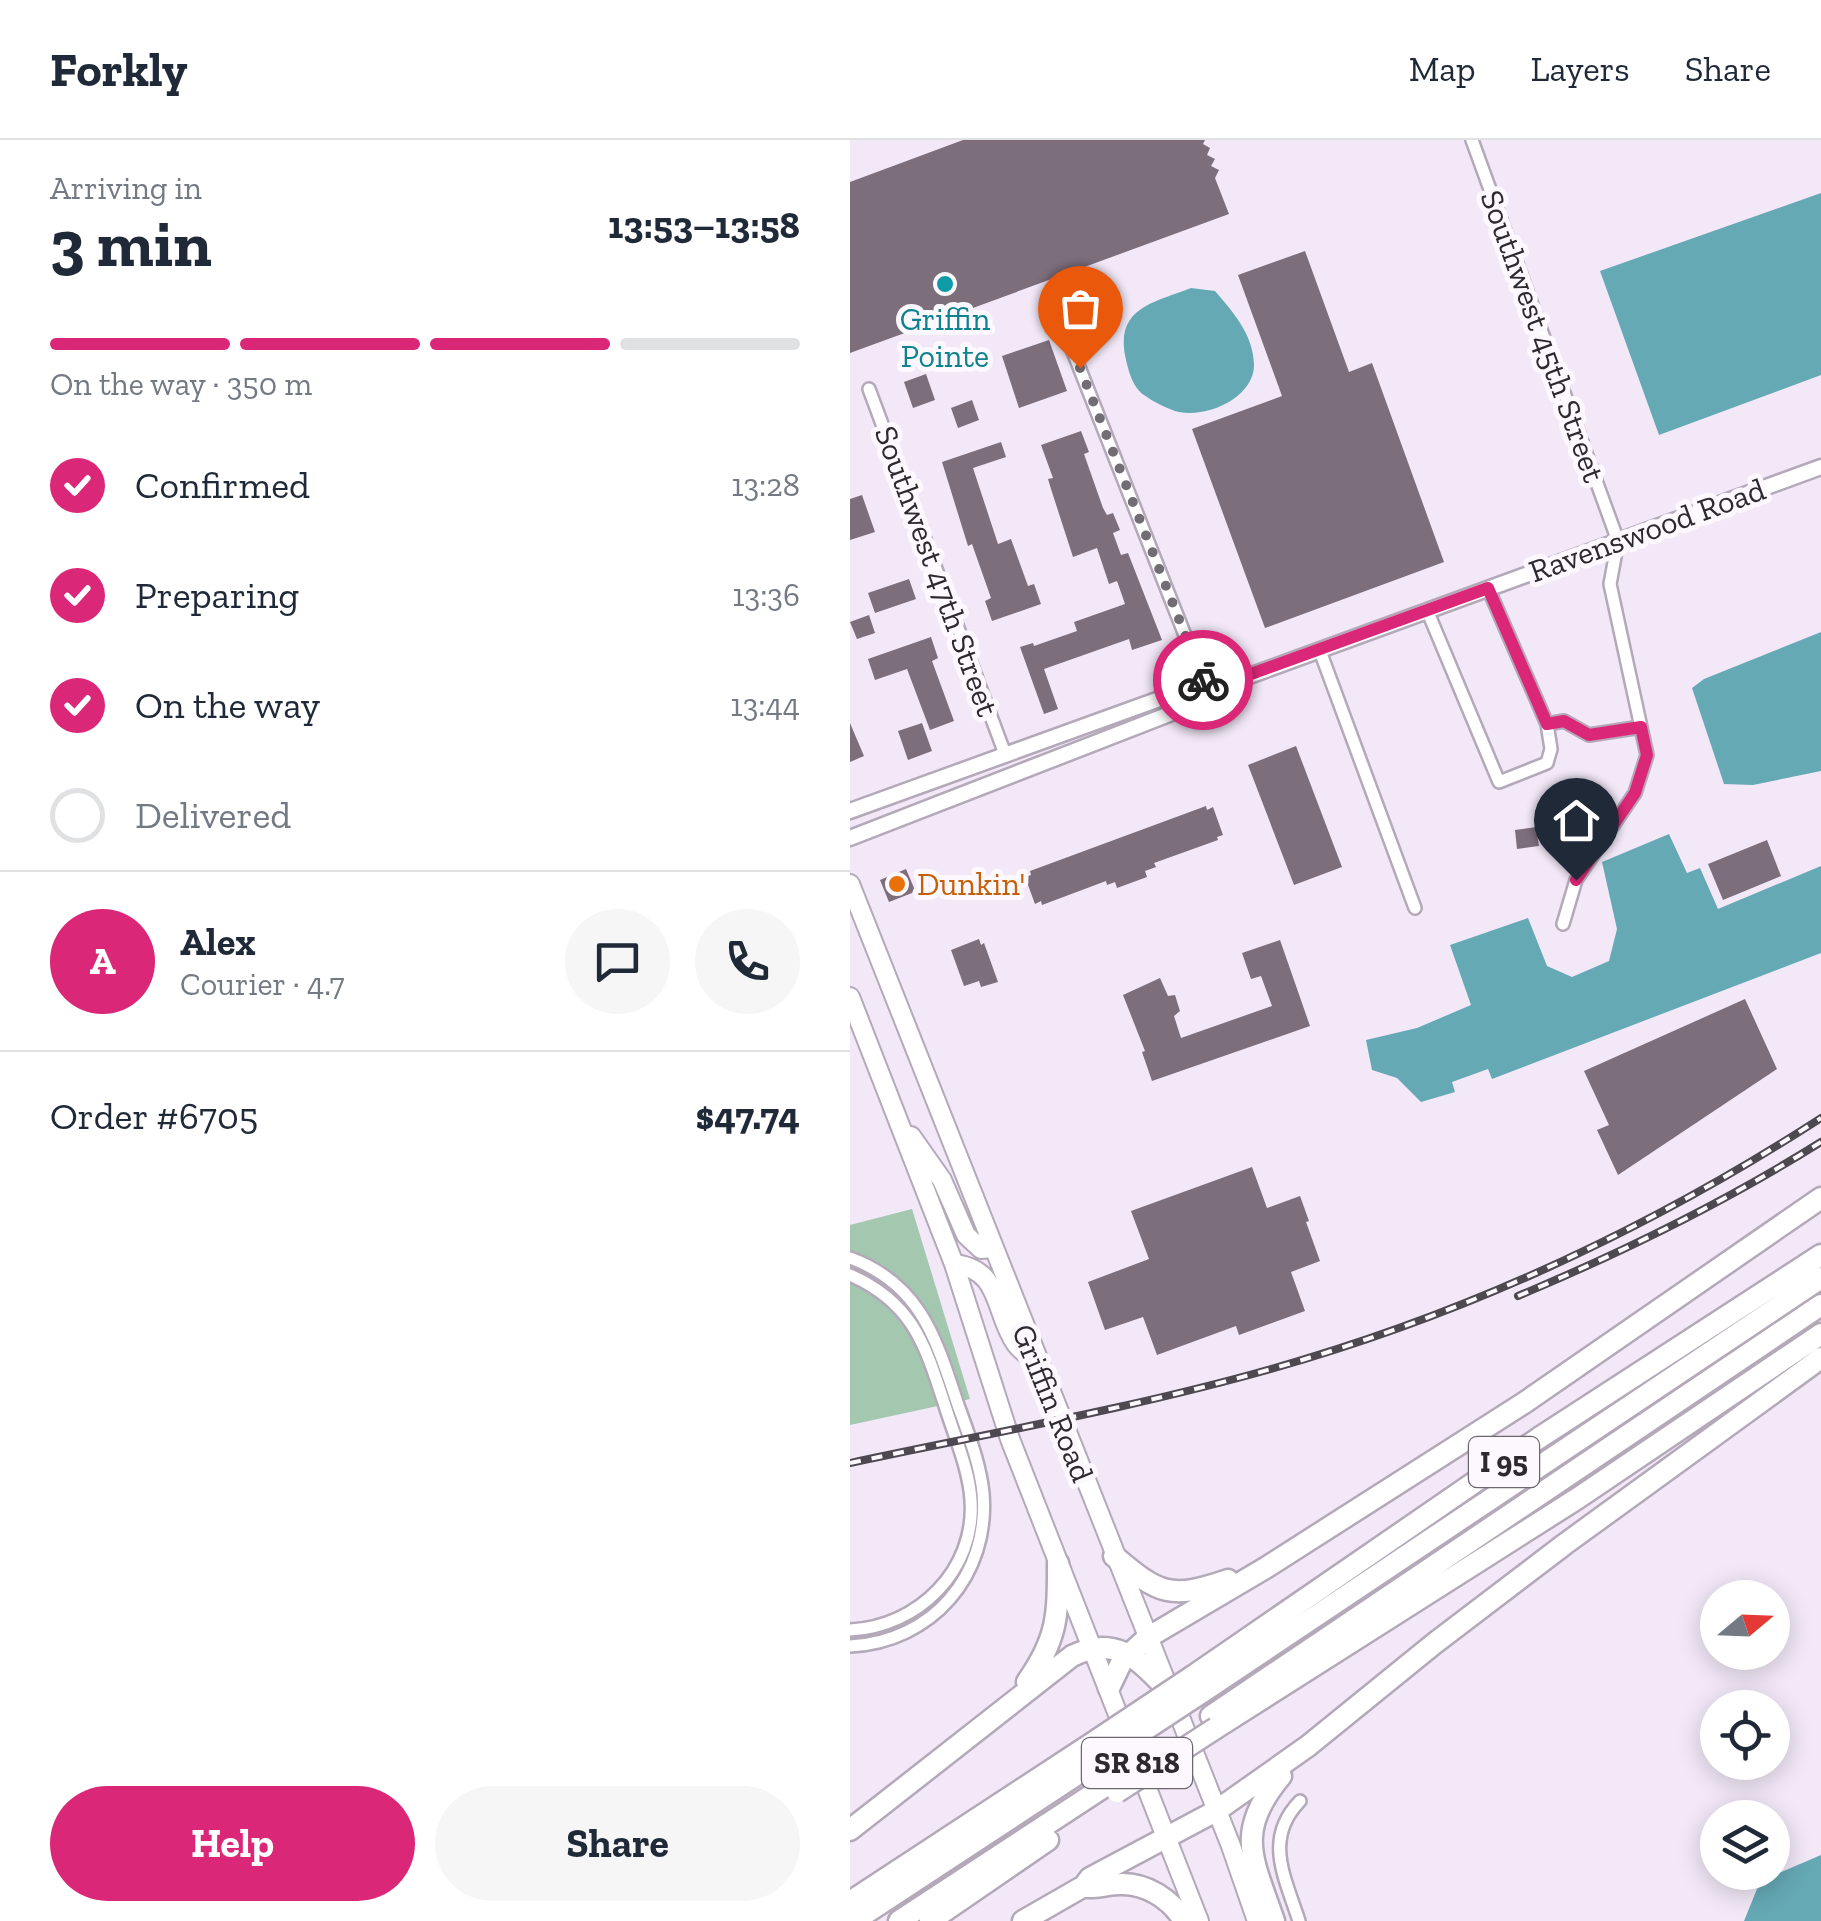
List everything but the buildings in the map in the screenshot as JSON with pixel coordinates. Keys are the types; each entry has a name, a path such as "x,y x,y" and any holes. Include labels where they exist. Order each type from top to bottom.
{"highway":[{"path":"1109,1688 1128,1654 1147,1638 1268,1566 1524,1402 1821,1198"},
{"name":"I 95","path":"850,1902 1101,1748 1197,1684 1539,1438 1821,1255"},
{"path":"1197,1684 1821,1278"},
{"path":"1214,1722 1821,1305"},
{"name":"I 95","path":"930,1921 1115,1787 1578,1498 1821,1334"},
{"path":"1023,1921 1084,1886 1090,1878 1216,1811 1290,1759 1565,1544 1821,1358"},
{"path":"1114,1556 1140,1580 1160,1589 1181,1592 1202,1589 1268,1566"},
{"path":"1014,1700 1052,1640 1058,1562"},
{"path":"850,1830 1014,1700 1091,1646 1128,1654 1168,1690"},
{"path":"854,1921 1101,1748"},
{"path":"1274,1921 1254,1860 1251,1837 1254,1814 1290,1759"},
{"path":"899,1921 1115,1787"},
{"path":"1084,1886 1140,1886 1164,1899 1184,1921"}],"main road":[{"name":"Griffin Road","path":"850,884 1258,1921"},
{"name":"Griffin Road","path":"850,997 954,1264 1006,1430 1199,1921"},
{"path":"896,1115 942,1180 966,1235 981,1249 992,1248"},
{"path":"954,1264 970,1266 982,1274 996,1294 1016,1344 1037,1362"}],"street":[{"name":"Southwest 45th Street","path":"1472,140 1618,541 1610,584 1647,755 1635,793 1576,880 1564,924"},
{"path":"1066,334 1207,690"},
{"name":"Southwest 47th Street","path":"869,389 1004,754"},
{"name":"Ravenswood Road","path":"850,838 1172,714 1192,696 1207,690 1821,468"},
{"path":"1427,610 1499,782 1547,763 1550,750 1547,724 1488,588"},
{"path":"1320,651 1416,908"},
{"name":"Ravenswood Road","path":"850,810 1165,696 1192,696"},
{"path":"1547,724 1564,721 1589,735 1641,727"},
{"path":"850,1258 896,1283 931,1328 980,1474 984,1522 972,1565 942,1609 898,1636 877,1644 850,1646"},
{"path":"850,1275 896,1304 919,1333 972,1501 963,1552 933,1596 894,1621 850,1630"},
{"path":"1300,1800 1285,1820 1279,1842 1282,1870 1300,1921"}],"green space":[{"path":"912,1209 970,1399 850,1425 850,1225"}],"water":[{"path":"1821,193 1821,375 1659,435 1600,271"},
{"path":"1191,288 1215,291 1229,307 1246,333 1254,364 1247,386 1228,403 1191,413 1166,407 1140,392 1129,372 1124,339 1133,316 1142,309"},
{"path":"1821,632 1821,771 1753,785 1724,784 1692,688 1704,679"},
{"path":"1669,834 1687,873 1700,868 1718,909 1821,866 1821,953 1492,1079 1488,1069 1452,1082 1455,1092 1421,1102 1397,1078 1372,1070 1366,1040 1417,1028 1471,1005 1450,945 1528,918 1547,966 1572,977 1609,961 1617,929 1602,862"},
{"path":"1821,1855 1821,1921 1744,1921 1757,1890 1790,1890 1790,1868"}],"railway":[{"path":"850,1463 1219,1383 1415,1322 1624,1231 1821,1118"},
{"path":"1518,1296 1673,1225 1821,1142"}],"way so far":[{"path":"1080,368 1203,680"}],"place":[{"name":"Griffin Pointe","path":"945,284"},
{"name":"Dunkin'","path":"897,884"}],"route":[{"path":"1203,680 1207,690 1488,588 1547,724 1564,721 1589,735 1641,727 1647,755 1635,793 1576,880"}]}
